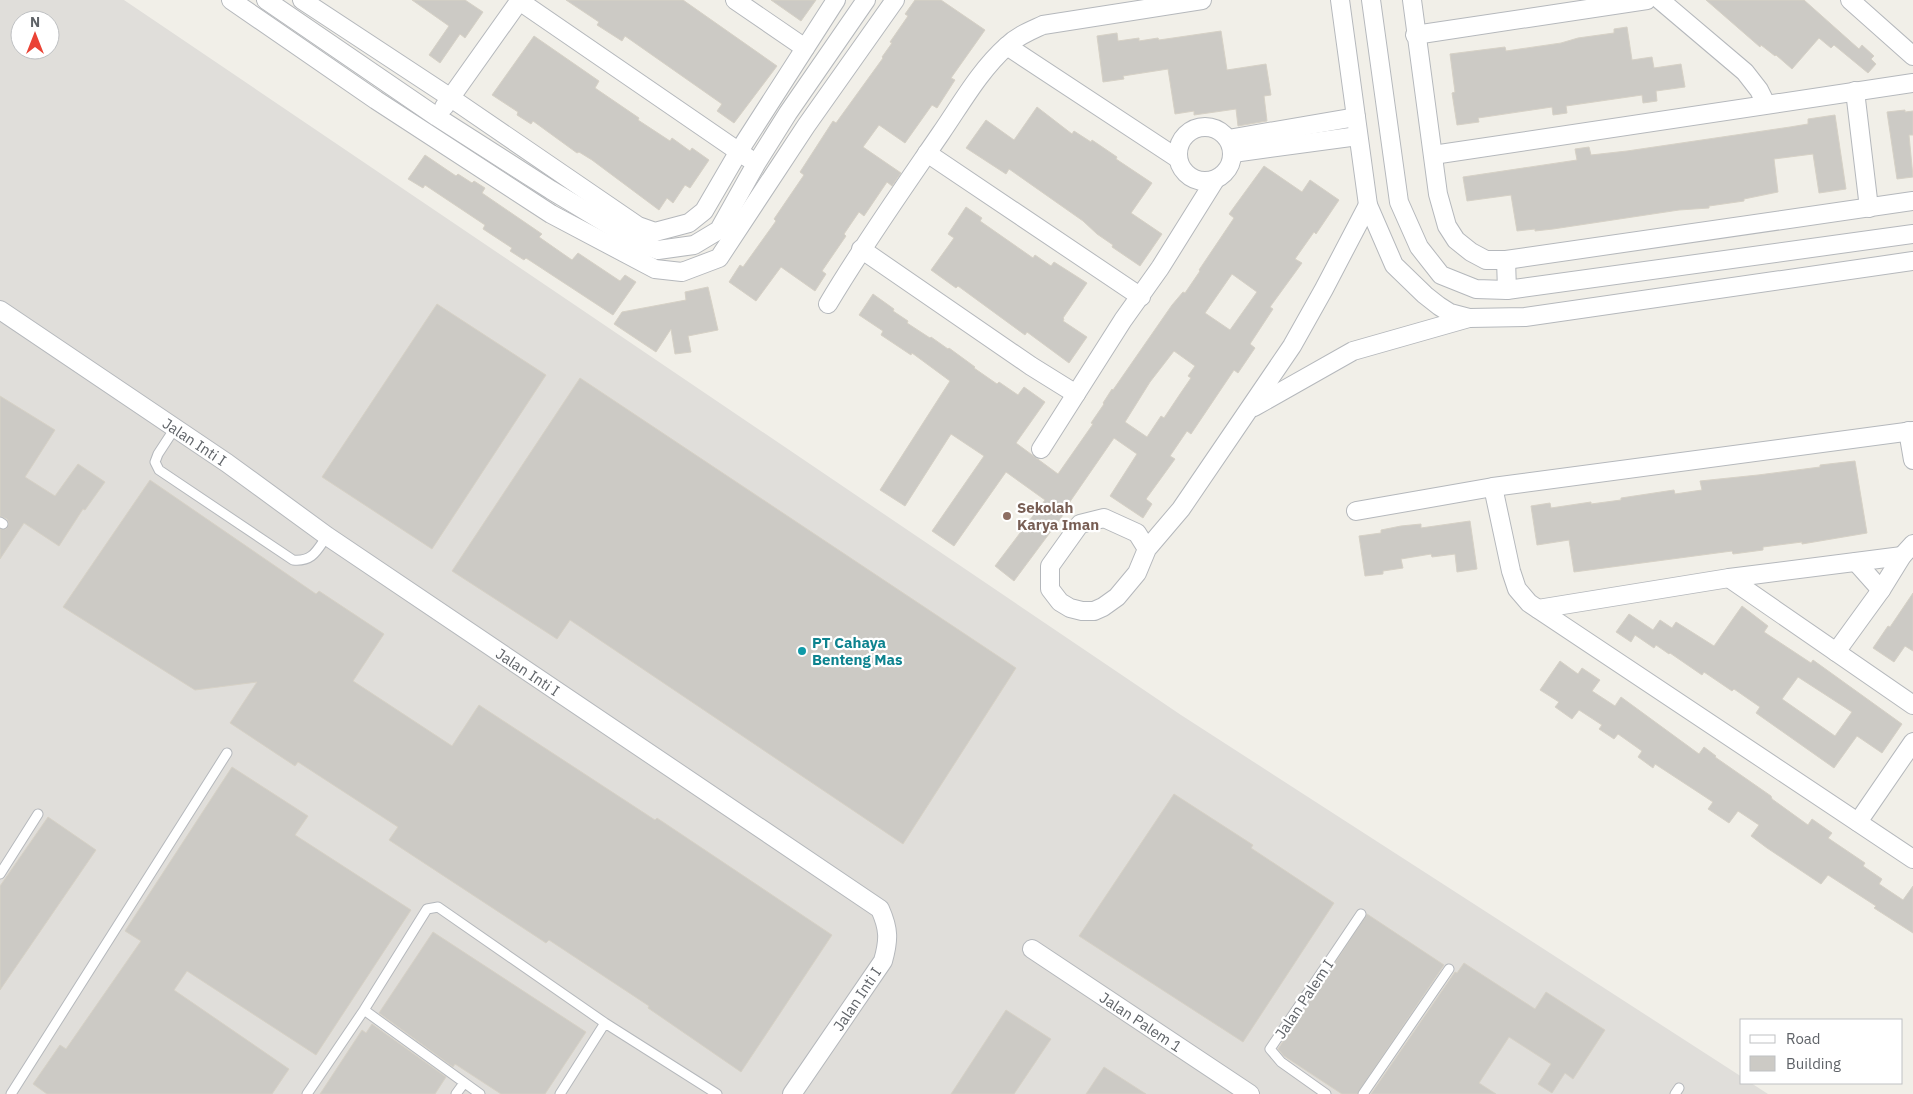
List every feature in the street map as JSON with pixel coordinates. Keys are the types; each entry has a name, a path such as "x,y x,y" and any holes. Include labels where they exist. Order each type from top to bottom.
{"street":[{"path":"231,0 376,100 551,214 655,269 682,272 719,258 806,126 895,0"},
{"path":"266,0 437,117 564,198 639,243 658,250 694,245 719,230 756,164 788,113 866,0"},
{"path":"302,0 451,98 638,226 655,232 689,223 704,211 739,151 836,0"},
{"path":"437,117 519,0 756,164"},
{"path":"735,0 804,48"},
{"path":"828,304 860,249 975,83 1007,46 1019,36 1043,25 1202,0"},
{"path":"1340,0 1368,205 1394,265 1439,306 1450,313 1469,318"},
{"path":"1250,410 1353,351 1469,318 1525,317 1911,261 1910,234 1507,290 1476,289 1441,275 1419,247 1399,202 1371,0"},
{"path":"1412,0 1438,194 1447,226 1456,240 1486,260 1506,260 1913,201"},
{"path":"1416,35 1647,0"},
{"path":"1660,0 1745,72 1759,90 1766,104"},
{"path":"1850,0 1913,56"},
{"path":"316,57 328,42"},
{"path":"1007,46 1177,158"},
{"path":"1433,155 1913,82"},
{"path":"1855,91 1869,208"},
{"path":"788,113 806,126"},
{"path":"1230,146 1356,117"},
{"path":"1041,449 1215,180 1228,170 1230,146 1219,130 1207,127 1195,128 1184,135 1178,146 1177,158 1182,170 1191,178 1202,182 1215,180"},
{"path":"1230,146 1358,136"},
{"path":"927,153 1140,297"},
{"path":"551,214 564,198"},
{"path":"1147,550 1137,533 1104,518 1080,524 1050,566 1050,589 1060,602 1070,608 1094,611 1117,597 1137,573 1147,550 1181,509 1292,346 1368,205"},
{"path":"860,249 1024,361 1076,394"},
{"path":"1782,252 1787,279"},
{"path":"1506,260 1507,290"},
{"name":"Jalan Inti I","path":"0,310 175,428 327,536 880,909 887,925 888,944 883,961 792,1094"},
{"path":"1356,511 1494,487 1911,431 1913,460"},
{"path":"1494,487 1516,589 1538,609 1913,859"},
{"path":"1538,609 1729,578 1856,562 1908,550"},
{"path":"1836,652 1908,550"},
{"path":"1856,562 1881,590"},
{"path":"1729,578 1913,705"},
{"path":"1858,822 1913,742"},
{"name":"Jalan Palem 1","path":"1032,949 1250,1094"}],"lane":[{"path":"175,428 158,454 155,462 159,470 294,560 302,561 312,558 327,536"},
{"path":"11,1094 226,753"},
{"path":"0,874 38,814"},
{"path":"307,1094 364,1010 427,909 438,907 605,1023 717,1094"},
{"name":"Jalan Palem I","path":"1326,1094 1281,1062 1270,1049 1361,914"},
{"path":"1363,1094 1449,969"},
{"path":"364,1010 480,1094"},
{"path":"560,1094 605,1023"},
{"path":"456,1094 464,1083"}],"shaded area":[{"path":"0,0 124,0 1181,715 1740,1076 1740,1084 1753,1084 1768,1094 0,1094"}],"building":[{"path":"412,0 465,0 483,12 465,38 460,34 440,63 429,55 449,26"},
{"path":"566,0 683,0 777,66 734,123 717,111 722,104 625,36 622,41 597,25 599,22"},
{"path":"771,0 816,0 801,21"},
{"path":"915,0 941,0 985,30 951,78 955,80 937,108 932,105 905,143 879,125 863,147 901,173 892,186 887,182 864,216 859,212 844,234 846,236 822,271 826,274 815,291 781,267 756,301 729,282 740,265 743,267 776,221 774,219 804,175 800,172 833,121 836,123 883,58 892,43 890,42 908,16 905,14"},
{"path":"1706,0 1804,0 1859,49 1862,45 1874,56 1871,59 1876,64 1868,73 1834,45 1831,48 1819,38 1792,69 1776,55 1761,45 1760,47"},
{"path":"1627,27 1632,60 1652,57 1654,68 1681,64 1685,87 1656,91 1657,101 1643,103 1642,95 1566,106 1567,113 1553,115 1552,107 1478,118 1479,122 1457,125 1452,93 1455,92 1450,54 1505,47 1506,51 1561,43 1578,38 1614,33 1614,29"},
{"path":"1221,31 1227,70 1266,64 1271,95 1264,96 1267,121 1238,126 1236,109 1194,115 1194,111 1175,114 1168,69 1123,76 1124,79 1103,82 1097,36 1117,33 1118,41 1139,38 1139,41"},
{"path":"534,36 599,81 595,88 639,118 638,120 670,141 672,138 690,151 692,148 709,160 690,188 685,185 673,203 667,198 659,210 592,160 579,152 577,153 533,121 531,124 517,115 518,112 492,95"},
{"path":"1037,107 1072,134 1074,131 1091,142 1092,140 1152,183 1131,213 1162,234 1140,266 1112,247 1113,245 1083,221 1009,169 1006,174 966,148 986,120 1014,140"},
{"path":"1905,110 1905,112 1913,111 1913,135 1909,135 1913,177 1897,179 1887,112"},
{"path":"1835,115 1846,189 1819,193 1813,154 1774,159 1778,192 1744,199 1744,201 1709,206 1709,208 1679,210 1553,229 1517,231 1511,195 1467,201 1463,177 1577,160 1575,149 1589,147 1591,155 1627,151 1808,124 1808,119"},
{"path":"425,155 456,176 458,174 472,183 474,181 485,188 482,193 542,234 539,237 572,260 578,253 620,281 625,275 636,282 613,315 526,258 524,260 510,251 512,248 483,229 485,225 425,185 423,188 408,179"},
{"path":"1264,166 1302,192 1310,180 1339,200 1316,234 1314,232 1295,259 1302,263 1270,307 1273,309 1250,344 1255,348 1238,373 1234,370 1191,434 1187,431 1170,456 1175,459 1146,499 1152,504 1143,518 1110,496 1137,454 1114,438 1067,506 1069,507 1014,581 995,566 1045,500 1006,472 954,546 932,531 984,456 951,434 905,506 880,490 950,381 912,353 911,355 881,335 883,331 859,315 873,294 894,309 893,311 908,321 907,323 949,348 997,384 999,382 1018,395 1024,387 1045,402 1016,443 1058,474 1093,424 1091,423 1112,389 1172,305 1183,292 1185,293 1200,271 1234,218 1229,214","holes":["1232,274 1257,292 1230,330 1205,313","1174,351 1195,366 1188,376 1191,378 1164,418 1161,416 1147,437 1125,422 1150,382"]},
{"path":"966,207 982,218 980,221 1033,258 1035,255 1051,266 1054,262 1087,283 1063,318 1063,321 1087,337 1069,363 1027,332 1025,335 958,286 956,288 931,270 954,238 948,234"},
{"path":"708,287 718,330 688,336 691,352 675,354 671,329 656,352 614,324 622,312 686,300 685,292"},
{"path":"437,304 546,375 432,549 322,477"},
{"name":"PT Cahaya Benteng Mas","path":"580,378 1016,668 903,844 570,620 557,639 452,571"},
{"path":"0,396 55,430 25,477 55,496 78,464 105,482 85,510 83,509 59,546 24,523 0,559 0,529 6,529 9,524 7,519 0,516"},
{"path":"1855,461 1867,533 1802,544 1802,542 1763,547 1763,550 1733,554 1732,551 1574,572 1569,540 1537,545 1531,506 1550,503 1551,508 1591,502 1591,504 1674,490 1675,494 1702,490 1700,481"},
{"path":"150,480 316,594 319,591 384,634 353,681 452,746 479,705 655,820 657,818 832,935 741,1072 648,1008 649,1006 549,940 546,943 389,840 398,827 298,762 295,766 230,723 257,682 195,690 63,607"},
{"path":"1470,521 1477,569 1457,572 1455,554 1432,557 1431,554 1401,559 1403,568 1383,571 1383,574 1365,576 1359,536 1381,533 1381,530 1401,526 1421,524 1421,528"},
{"path":"1913,593 1913,651 1905,646 1894,662 1873,648"},
{"path":"1742,606 1768,626 1764,632 1811,663 1813,660 1902,724 1882,753 1857,736 1834,768 1756,713 1760,707 1734,689 1732,691 1704,672 1702,675 1656,645 1654,648 1635,635 1631,642 1616,632 1629,614 1653,630 1660,620 1672,628 1676,622 1714,646","holes":["1798,677 1852,712 1835,736 1782,699"]},
{"path":"1560,661 1578,674 1582,668 1600,680 1592,691 1615,706 1621,697 1699,754 1704,747 1808,825 1812,819 1832,833 1828,838 1865,863 1863,866 1882,879 1879,884 1903,900 1913,886 1913,933 1828,875 1821,884 1767,848 1751,836 1759,825 1738,811 1729,823 1708,809 1713,802 1655,764 1653,768 1638,757 1642,751 1618,734 1614,739 1599,729 1602,725 1579,710 1572,719 1555,707 1559,702 1540,690"},
{"path":"232,767 308,816 295,835 411,910 316,1055 187,971 174,990 289,1069 272,1094 47,1094 33,1084 60,1045 66,1049 141,941 125,931"},
{"path":"1174,794 1253,845 1251,848 1334,903 1243,1042 1079,936"},
{"path":"48,817 96,850 0,990 0,886"},
{"path":"1367,914 1444,965 1357,1094 1342,1094 1284,1056 1278,1049"},
{"path":"433,932 586,1032 545,1094 501,1094 455,1064 453,1067 379,1013"},
{"path":"1464,963 1535,1009 1546,992 1605,1030 1573,1079 1565,1073 1552,1093 1538,1084 1551,1064 1509,1037 1479,1083 1496,1094 1371,1094 1455,972 1457,973"},
{"path":"1006,1010 1051,1039 1014,1094 951,1094"},
{"path":"372,1024 446,1077 435,1094 320,1094 362,1030 366,1033"},
{"path":"1104,1067 1146,1094 1086,1094"}],"place":[{"name":"Sekolah Karya Iman","path":"1007,516"},
{"name":"PT Cahaya Benteng Mas","path":"802,651"}]}
